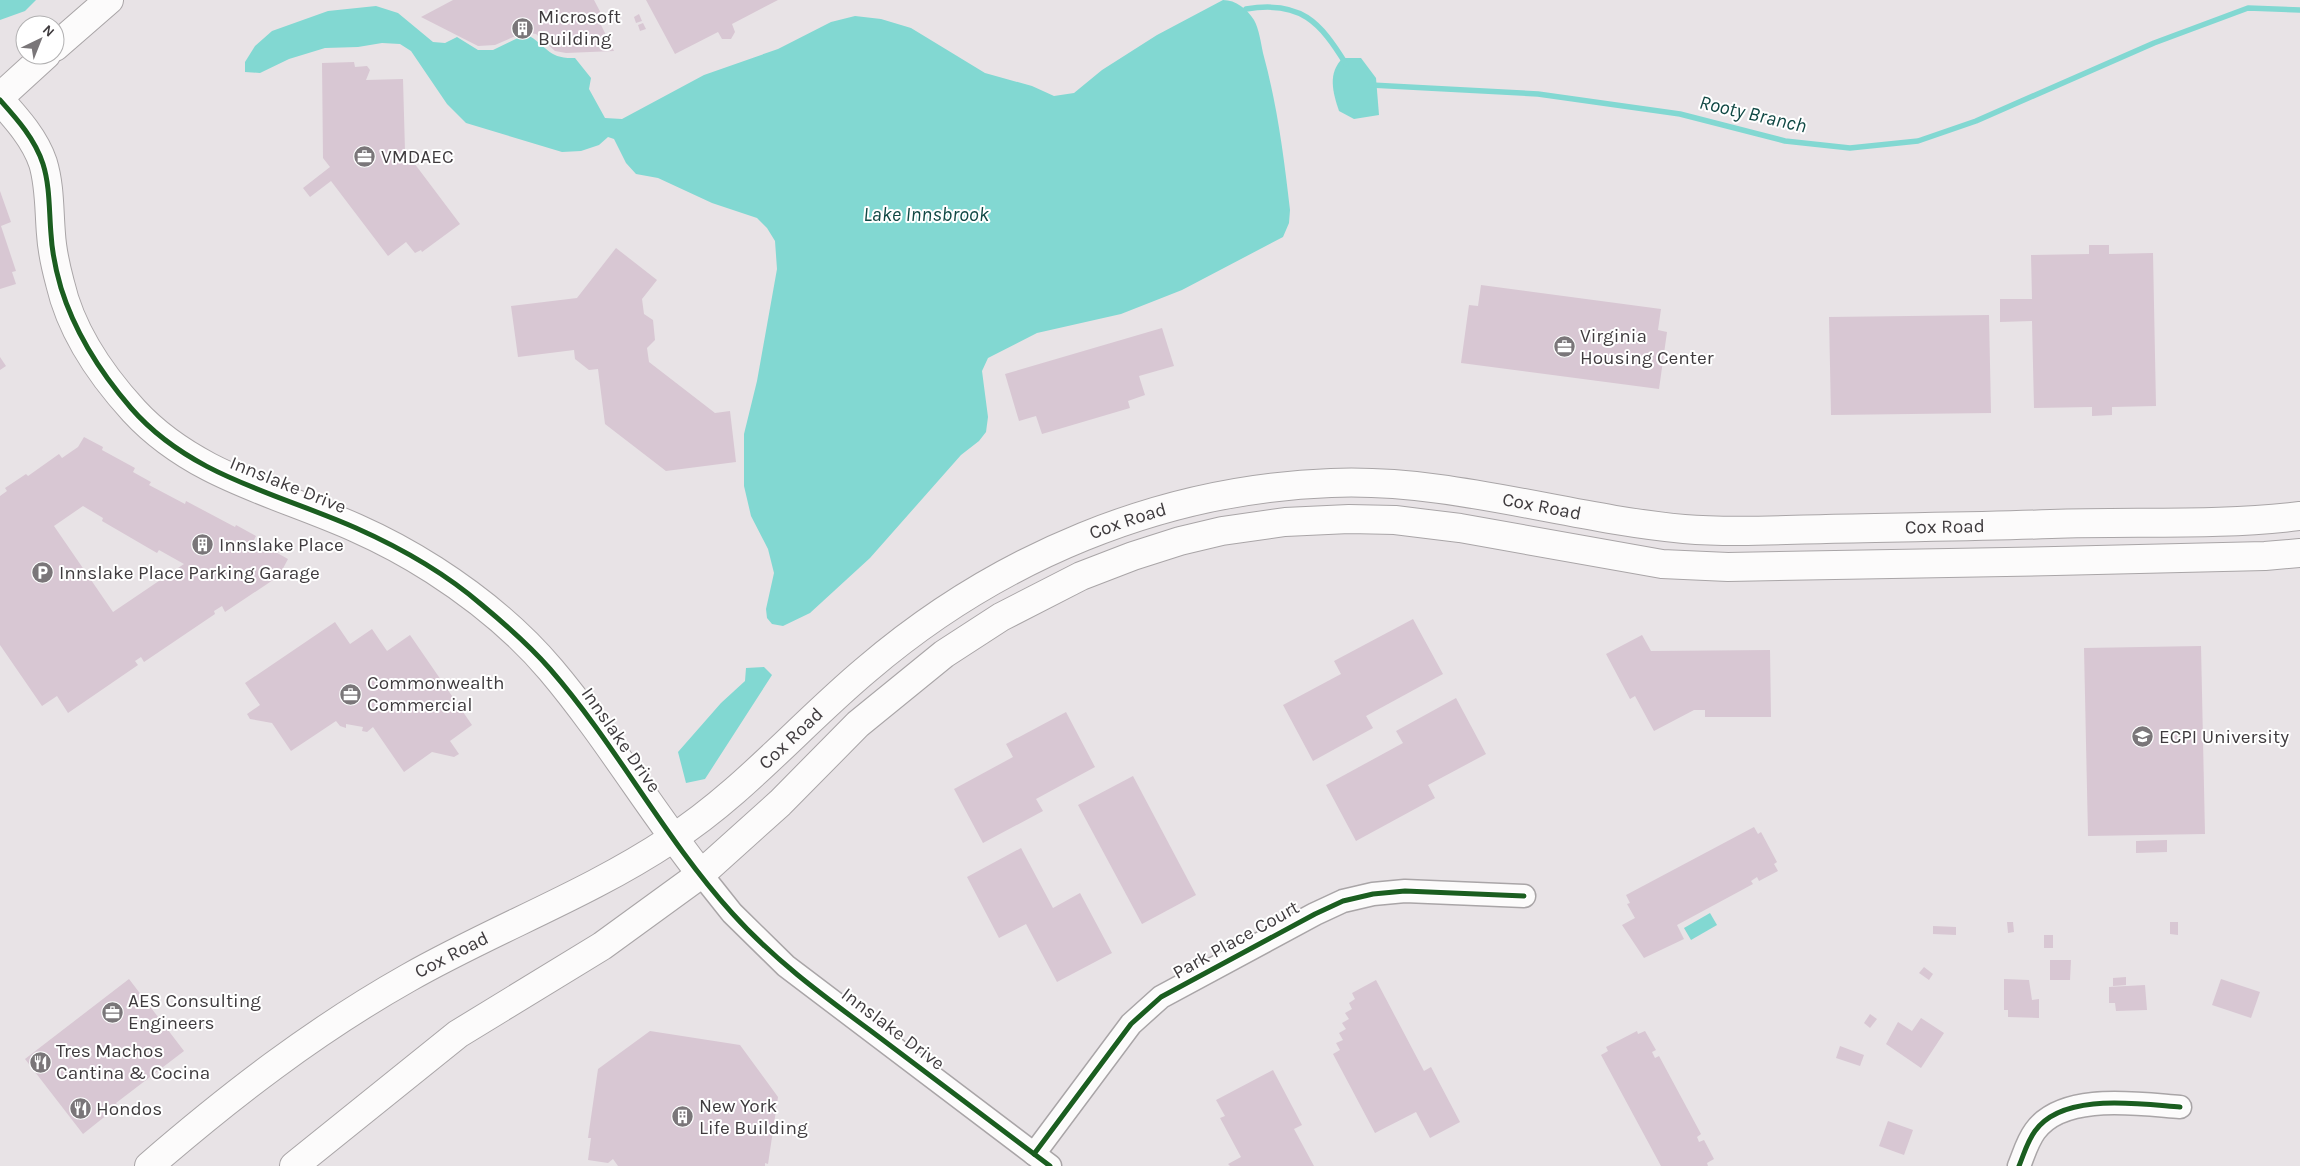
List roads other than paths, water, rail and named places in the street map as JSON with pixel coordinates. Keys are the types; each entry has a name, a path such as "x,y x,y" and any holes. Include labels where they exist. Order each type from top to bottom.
{"main road":[{"path":"65,38 109,0"},
{"path":"0,98 35,65"},
{"name":"Innslake Drive","path":"0,98 21,124 42,161 48,190 51,239 60,286 74,323 87,349 106,378 134,412 159,435 193,460 231,480 355,528 403,551 479,602 518,635 571,695 673,839 701,874"},
{"name":"Cox Road","path":"149,1166 268,1069 354,1010 409,977 476,942 581,893 673,839 720,802 869,667 913,632 963,598 1029,561 1068,542 1132,518 1204,498 1265,488 1370,482 1476,493 1637,524 1728,530 1912,527 1934,529 2240,521 2300,516"},
{"name":"Cox Road","path":"294,1166 458,1034 602,946 701,874 780,803 858,724 944,654 1001,617 1081,576 1133,556 1222,532 1285,522 1349,518 1394,520 1460,528 1662,564 1728,568 2239,557 2300,552"}],"street":[{"name":"Innslake Drive","path":"701,874 732,913 786,966 1042,1160"},
{"name":"Park Place Court","path":"1042,1160 1131,1024 1161,997 1315,914 1343,901 1373,894 1405,891 1524,896"},
{"path":"2020,1166 2027,1144 2035,1131 2053,1116 2066,1110 2087,1105 2119,1103 2180,1107"}],"water":[{"path":"0,0 36,0 25,11 0,20"},
{"name":"Lake Innsbrook","path":"1223,0 1237,3 1248,12 1254,20 1260,36 1276,111 1288,190 1289,223 1283,237 1182,290 1121,314 1037,333 988,358 982,371 988,417 986,432 979,441 961,455 870,558 810,613 783,626 772,624 767,618 766,609 774,573 768,549 751,516 744,486 744,434 757,381 777,269 775,241 767,228 757,218 712,203 658,178 636,174 626,163 614,139 608,137 599,145 581,151 562,152 466,123 447,104 411,51 400,44 382,43 358,47 325,48 289,59 260,73 245,72 245,62 255,46 272,31 328,11 376,6 398,13 433,42 445,43 457,37 478,50 493,50 526,34 553,54 566,58 575,58 591,78 589,89 605,118 622,119 704,75 778,49 831,22 855,16 881,19 911,28 985,73 1032,86 1054,96 1074,93 1102,70 1157,35"},
{"path":"1343,58 1361,58 1376,78 1379,115 1354,119 1339,111 1333,90 1333,77 1338,64"},
{"path":"764,667 772,675 705,779 686,783 678,752 721,703 745,681 746,668"},
{"path":"1710,913 1717,925 1691,940 1684,928"}],"waterway":[{"path":"1246,9 1281,8 1295,11 1307,17 1327,36 1346,64"},
{"name":"Rooty Branch","path":"1371,85 1538,94 1680,114 1785,141 1850,148 1918,141 1976,121 2154,43 2248,8 2300,10"}],"place":[{"name":"Microsoft Building","path":"522,28"},
{"name":"VMDAEC","path":"365,157"},
{"name":"Virginia Housing Center","path":"1564,347"},
{"name":"Innslake Place","path":"203,545"},
{"name":"Innslake Place Parking Garage","path":"43,573"},
{"name":"Commonwealth Commercial","path":"351,694"},
{"name":"ECPI University","path":"2143,737"},
{"name":"AES Consulting Engineers","path":"112,1012"},
{"name":"Tres Machos Cantina & Cocina","path":"40,1062"},
{"name":"Hondos","path":"80,1109"},
{"name":"New York Life Building","path":"683,1117"}]}
